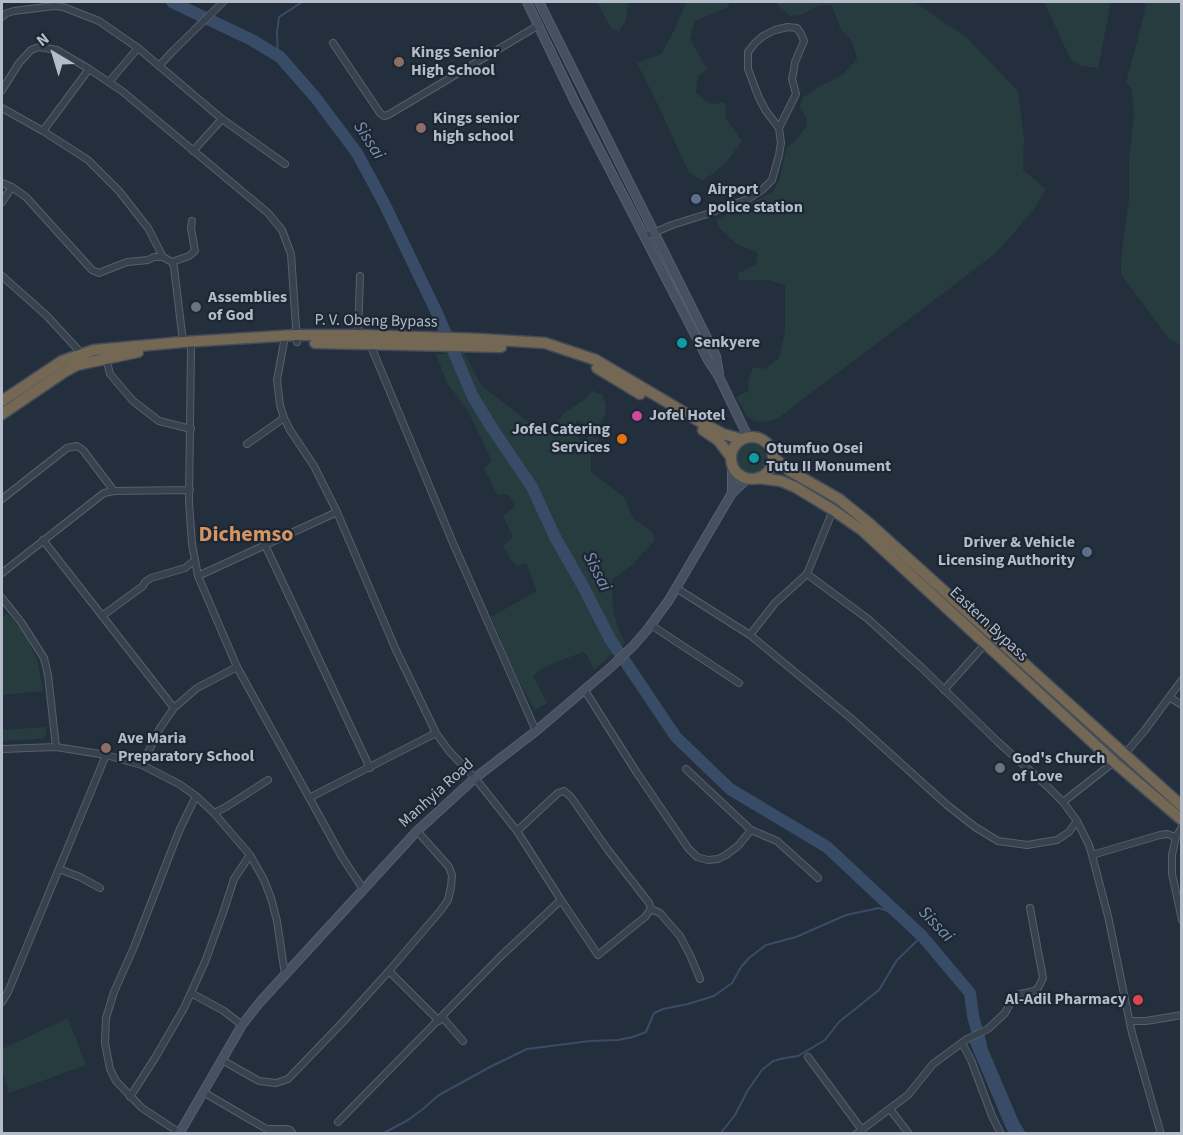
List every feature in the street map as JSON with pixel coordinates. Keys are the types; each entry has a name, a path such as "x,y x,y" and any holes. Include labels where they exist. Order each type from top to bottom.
{"highway":[{"name":"P. V. Obeng Bypass","path":"2,399 62,362 94,350 358,336 449,342 544,350 593,366 708,433 718,440 731,460"},
{"name":"P. V. Obeng Bypass","path":"2,414 77,365 143,351 187,345 284,342 296,339 369,344 545,343 596,360 723,434 745,438"},
{"path":"754,436 764,439 770,446 774,458 766,474 752,478 740,476 731,460 733,448 745,438 754,436"},
{"name":"Eastern Bypass","path":"774,458 870,524 1182,806"},
{"name":"Eastern Bypass","path":"752,478 781,481 788,484 808,494 863,531 1114,762 1182,820"}],"main road":[{"path":"527,2 575,102 650,234"},
{"path":"539,2 708,360 719,377 745,438"},
{"path":"731,460 732,493"},
{"name":"Manhyia Road","path":"179,1133 242,1025 260,1002 417,831 475,778 536,731 633,646 651,625 676,588 732,493 752,478"}],"street":[{"path":"159,66 224,2"},
{"path":"2,17 14,11 54,6 63,7 99,21 138,48 222,119 285,164"},
{"path":"333,43 380,113 388,116 539,26"},
{"path":"650,234 748,199 772,180 780,143 779,128 796,94 792,79 795,62 804,41 797,28 788,27 775,30 763,36 748,52 748,69 759,98 779,128"},
{"path":"2,90 19,63 31,50 39,47 57,50 122,91 268,213 282,230 291,254 296,339"},
{"path":"109,82 138,48"},
{"path":"43,131 89,69"},
{"path":"2,108 88,160 119,191 148,228 163,257"},
{"path":"193,151 222,119"},
{"path":"2,183 26,197 92,270 99,273 127,262 163,257 172,261 192,255 195,251 190,228 192,221"},
{"path":"2,202 12,187"},
{"path":"172,261 187,345 191,429 189,501 192,544 198,576 237,667 342,857 363,889"},
{"path":"2,276 46,315 82,354"},
{"path":"358,336 360,276"},
{"path":"284,342 277,380 284,418 315,466 396,650 436,733 518,831 598,955 645,917 651,909"},
{"path":"369,344 536,731"},
{"path":"106,358 110,374 141,408 159,421 191,429"},
{"path":"247,444 284,418"},
{"path":"2,499 67,448 77,446 83,450 114,491"},
{"path":"2,573 104,493 190,490"},
{"path":"750,634 775,603 807,574 833,510"},
{"path":"198,576 337,512"},
{"path":"43,540 174,708"},
{"path":"265,545 370,768"},
{"path":"102,615 151,578 184,568 195,560"},
{"path":"807,574 868,619 1063,802 1079,823 1092,855 1108,916 1130,1021 1161,1134"},
{"path":"676,588 750,634 853,720 947,804 998,841 1027,845 1057,840 1079,823"},
{"path":"2,598 21,622 44,658 56,747"},
{"path":"651,625 739,683"},
{"path":"944,690 986,643"},
{"path":"142,765 160,728 174,708 197,688 237,667"},
{"path":"1124,755 1182,680"},
{"path":"584,689 637,773 688,848 697,857 708,860 718,859 738,846 751,830"},
{"path":"1169,697 1182,705"},
{"path":"309,798 436,733"},
{"path":"2,750 56,747 106,754 142,765 179,784 196,796 214,813 250,855 264,880 271,898 285,976"},
{"path":"2,1002 106,754"},
{"path":"1063,802 1114,762"},
{"path":"686,769 751,830 777,841 818,878"},
{"path":"214,813 268,780"},
{"path":"518,831 558,793 564,791 571,797 649,903 651,909 660,913 680,936 700,979"},
{"path":"179,1133 142,1108 116,1082 106,1058 106,1018 114,992 179,831 196,796"},
{"path":"1182,827 1176,837 1172,855 1172,874 1182,920"},
{"path":"222,1060 259,1081 276,1083 288,1079 389,971 441,910 448,900 452,875 449,867 417,831"},
{"path":"1092,855 1167,834 1176,837"},
{"path":"130,1097 184,1008 209,952 234,879 250,855"},
{"path":"59,869 100,888"},
{"path":"338,1122 500,957 561,900"},
{"path":"808,1057 859,1132 908,1095 933,1064 964,1041 988,1029 1005,1013 1011,998 1034,991 1041,984 1042,968 1030,908"},
{"path":"389,971 463,1041"},
{"path":"191,993 224,1011 242,1025"},
{"path":"1130,1021 1146,1021 1182,1015"},
{"path":"964,1041 1000,1134"},
{"path":"203,1092 267,1129 287,1129 293,1134"},
{"path":"890,1109 909,1134"}],"green space":[{"path":"597,2 629,2 625,22 619,32 611,28"},
{"path":"686,2 728,2 729,7 695,21 690,39 708,69 698,76 696,92 705,101 715,104 724,102 725,117 742,141 725,164 703,181 689,173 637,63 661,54"},
{"path":"776,2 914,2 967,38 1018,91 1024,139 1023,170 1046,189 1034,209 992,256 777,419 762,422 754,421 747,416 736,397 749,391 748,381 753,367 764,369 779,358 785,331 785,285 768,280 738,280 739,273 756,264 758,253 737,244 718,227 717,219 772,193 779,180 787,147 807,126 806,117 800,108 802,98 842,75 857,59 852,41 840,28 832,5 820,5 801,15 790,16"},
{"path":"1044,2 1111,2 1098,68 1082,66 1071,60"},
{"path":"1146,2 1181,2 1181,345 1169,339 1121,274 1129,199 1129,159 1134,115 1132,89 1126,83"},
{"path":"464,353 482,386 547,435 564,413 584,400 594,390 602,394 606,406 605,414 596,432 577,420 572,430 581,441 590,436 599,439 591,455 591,472 624,497 633,518 651,531 655,540 634,563 612,580 613,607 617,626 625,643 594,670 587,655 583,652 546,666 533,676 547,703 535,710 517,678 491,617 537,591 526,563 517,566 503,546 513,537 503,516 515,506 508,494 498,495 494,489 484,468 492,461 468,411 447,383 436,354"},
{"path":"750,443 762,447 766,459 762,471 750,475 738,471 734,459 738,447"},
{"path":"7,613 25,634 38,662 43,691 2,695 2,617"},
{"path":"46,727 46,735 42,739 2,741 2,730"},
{"path":"68,1018 86,1065 9,1093 2,1068 2,1049"}],"water":[{"path":"982,1035 1019,1122 1026,1133 1009,1133 1006,1128 969,1041"}],"waterway":[{"name":"Sissai","path":"172,2 252,40 280,57 315,97 357,153 385,205 437,313 473,397 532,487 555,537 610,639 676,737 730,789 827,847 922,936 970,993 973,1016 981,1045"},
{"path":"278,56 279,17 302,2"},
{"path":"382,1134 408,1120 439,1095 527,1049 618,1040 646,1032 654,1013 714,996 732,983 749,958 766,945 796,937 846,915 879,908 901,916"},
{"path":"720,1134 735,1115 762,1070 773,1061 798,1056 825,1040 839,1022 879,990 897,960 922,936"}],"place":[{"name":"Kings Senior High School","path":"399,62"},
{"name":"Kings senior high school","path":"421,128"},
{"name":"Airport police station","path":"696,199"},
{"name":"Assemblies of God","path":"196,307"},
{"name":"Senkyere","path":"682,343"},
{"name":"Jofel Hotel","path":"637,416"},
{"name":"Jofel Catering Services","path":"622,439"},
{"name":"Otumfuo Osei Tutu II Monument","path":"754,458"},
{"name":"Driver & Vehicle Licensing Authority","path":"1087,552"},
{"name":"Ave Maria Preparatory School","path":"106,748"},
{"name":"God's Church of Love","path":"1000,768"},
{"name":"Al-Adil Pharmacy","path":"1138,1000"}],"district":[{"name":"Dichemso","path":"246,536"}]}
